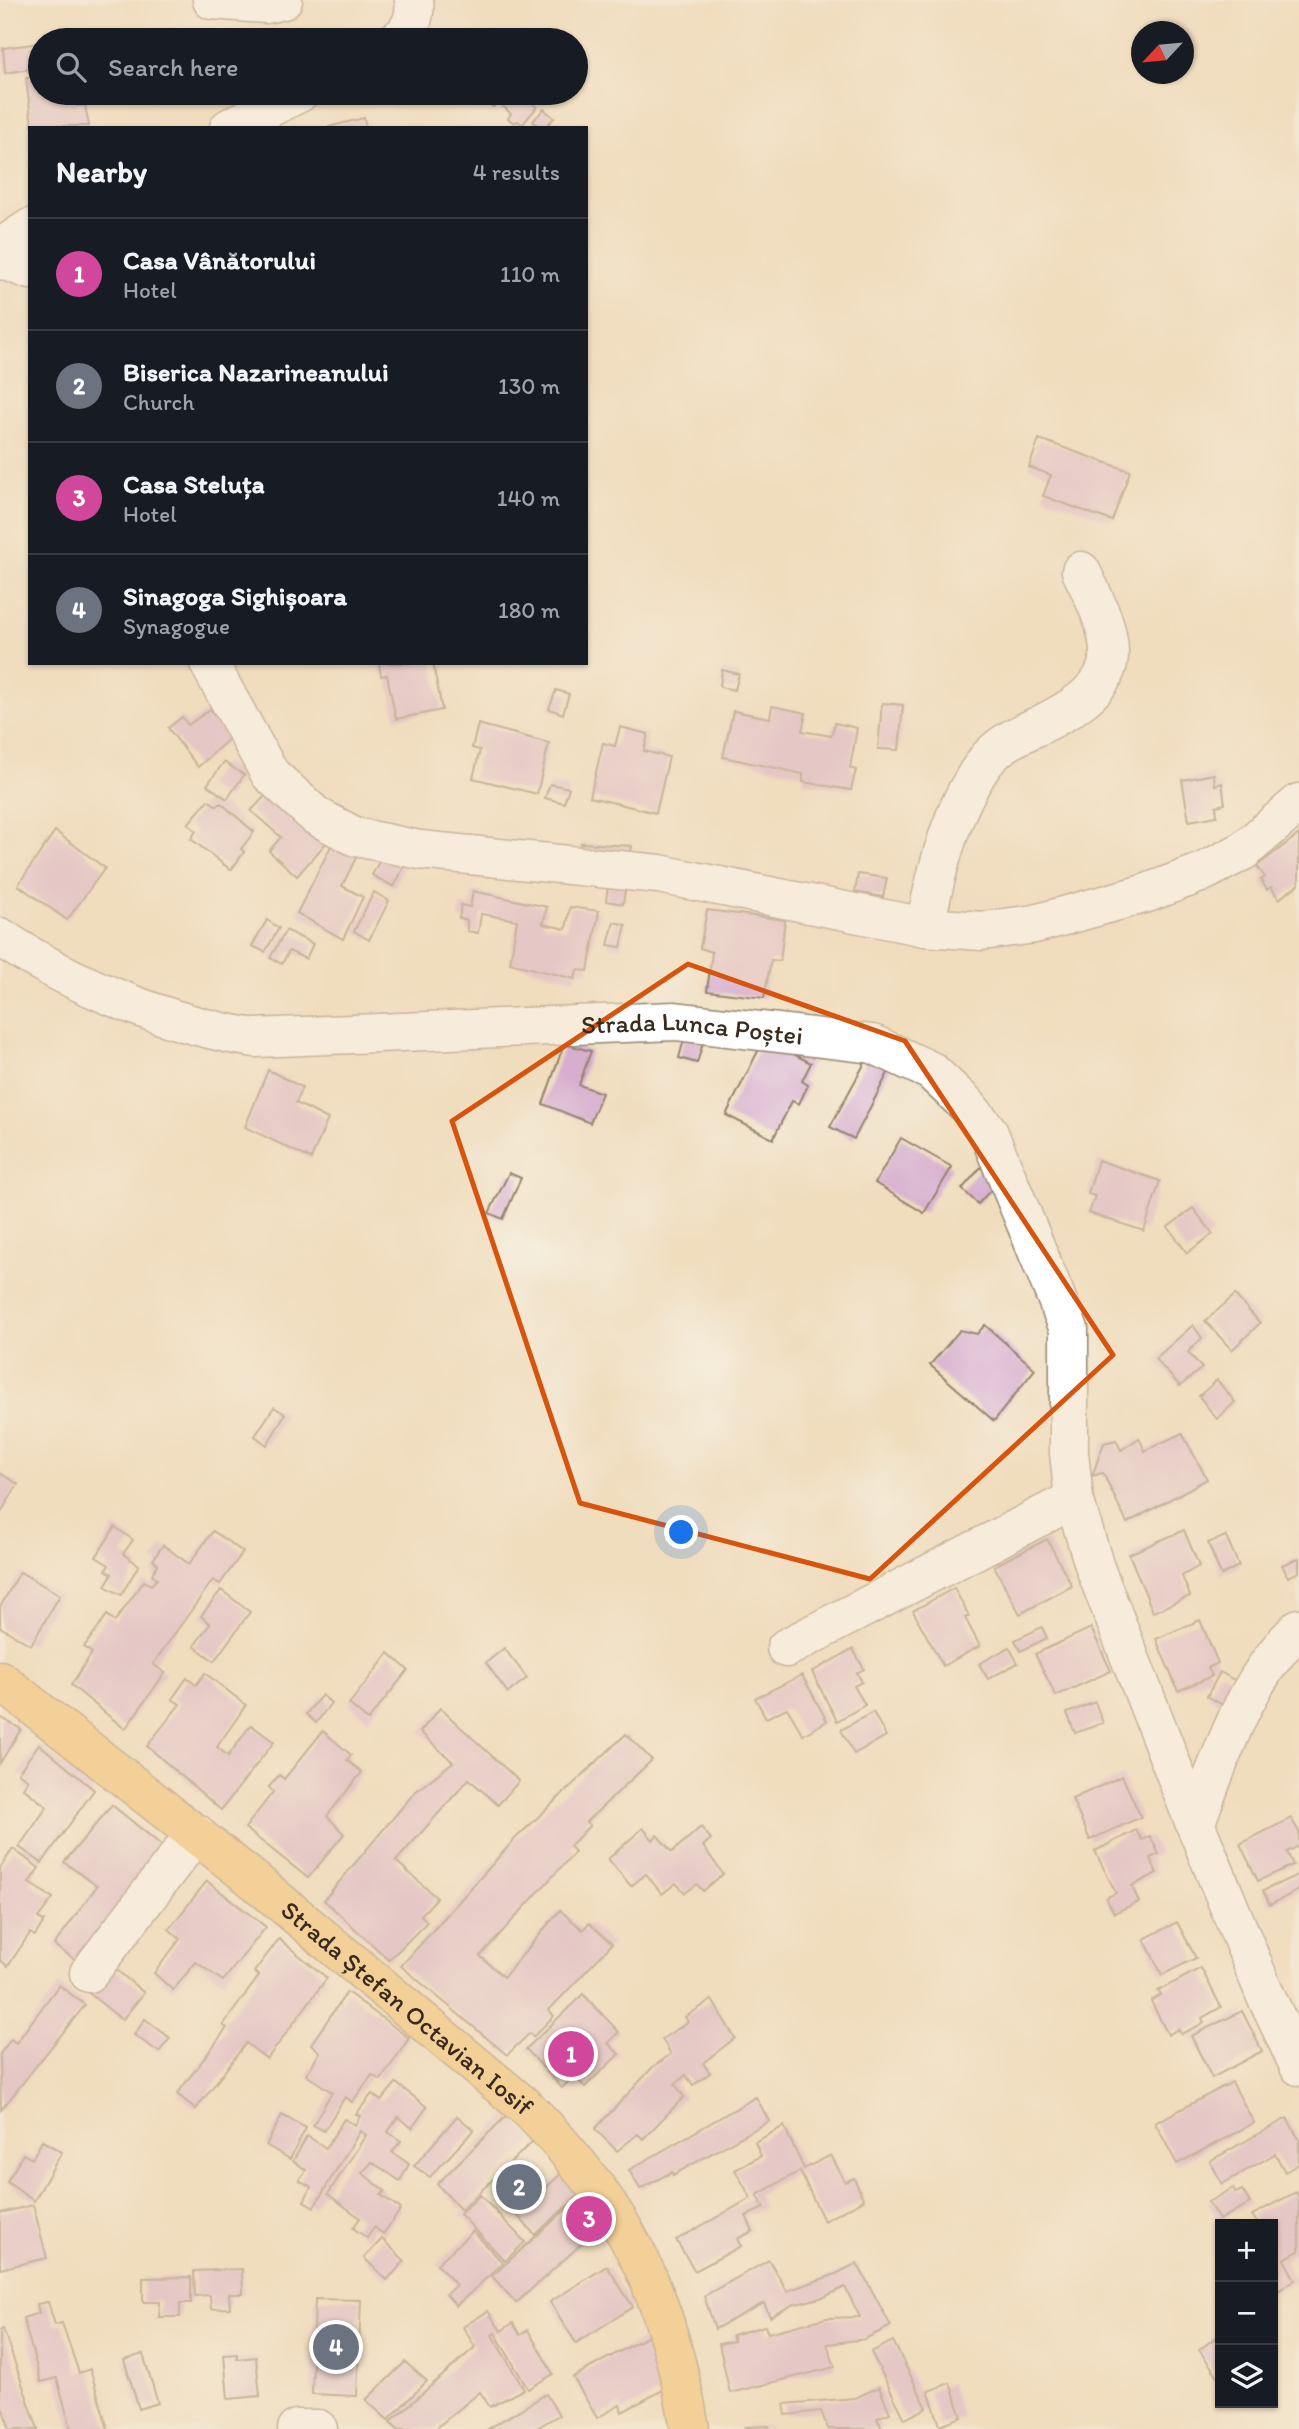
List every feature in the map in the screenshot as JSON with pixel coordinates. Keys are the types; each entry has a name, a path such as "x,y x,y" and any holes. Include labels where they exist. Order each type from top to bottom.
{"main road":[{"name":"Strada Ștefan Octavian Iosif","path":"0,1680 196,1833 528,2109 589,2174 620,2221 645,2269 671,2346 690,2429"}],"street":[{"path":"212,0 266,4 283,0"},
{"path":"408,28 416,13 414,0"},
{"path":"233,126 275,105"},
{"path":"0,248 28,229"},
{"path":"0,259 28,269"},
{"path":"925,927 936,871 965,797 985,761 1010,739 1085,699 1108,671 1111,646 1100,610 1081,571"},
{"path":"210,665 270,774 316,816 356,837 420,850 659,874 925,927 982,931 1035,923 1147,893 1203,872 1243,851 1299,803"},
{"name":"Strada Lunca Poștei","path":"0,937 27,955 94,987 211,1030 255,1038 675,1021 873,1044 931,1070 966,1104 988,1131 1069,1329 1069,1453 1074,1499 1127,1655 1265,1994 1299,2066"},
{"path":"786,1648 1074,1499"},
{"path":"1195,1824 1241,1705 1264,1666 1299,1628"},
{"path":"89,1973 196,1833"},
{"path":"297,2429 318,2429"}],"highlighted area":[{"path":"688,964 905,1041 1113,1355 870,1579 580,1503 452,1121"}],"building":[{"path":"28,45 28,69 5,73 3,48"},
{"path":"29,105 85,105 89,126 32,126"},
{"path":"502,105 537,107 522,125 508,118 511,114"},
{"path":"544,109 554,118 546,126 538,126 533,121"},
{"path":"364,118 366,126 332,126"},
{"path":"1039,439 1130,471 1112,521 1043,496 1051,475 1029,467"},
{"path":"379,665 433,665 442,710 396,719 387,675 381,676"},
{"path":"722,670 739,674 735,690 720,687"},
{"path":"556,690 569,694 563,714 549,709"},
{"path":"882,703 903,705 899,750 878,749"},
{"path":"772,706 806,713 802,731 831,736 835,723 857,728 850,768 856,770 851,790 803,782 803,774 723,757 733,711 770,718"},
{"path":"210,709 232,736 198,767 168,728 182,717 188,725"},
{"path":"478,724 549,743 537,794 473,778 480,750 472,748"},
{"path":"620,727 648,734 644,751 669,757 656,813 590,797 603,743 615,746"},
{"path":"224,762 244,775 227,799 207,785"},
{"path":"1214,774 1215,785 1222,783 1225,804 1216,806 1217,816 1189,821 1182,780"},
{"path":"550,784 569,788 564,803 545,798"},
{"path":"268,793 327,842 297,876 269,851 281,837 251,811"},
{"path":"208,800 217,806 221,803 254,832 241,849 244,852 231,870 191,839 196,831 188,824"},
{"path":"55,831 105,868 67,920 18,885"},
{"path":"1299,834 1299,884 1279,899 1271,887 1267,890 1261,880 1265,877 1257,866"},
{"path":"581,843 632,846 630,856 578,857"},
{"path":"332,844 357,856 342,886 363,897 343,939 297,913"},
{"path":"381,858 404,867 394,887 372,875"},
{"path":"858,874 887,878 883,897 855,892"},
{"path":"609,879 626,882 623,904 606,901"},
{"path":"473,891 547,907 543,924 566,929 570,907 599,911 588,971 577,970 575,979 510,963 517,920 481,914 478,933 467,931 467,920 459,918 461,905 470,907"},
{"path":"374,892 389,901 369,940 354,931"},
{"path":"707,910 785,920 780,961 771,960 764,998 707,991 712,952 700,948"},
{"path":"267,920 279,928 265,952 252,946"},
{"path":"614,922 626,925 621,947 608,945"},
{"path":"286,930 313,944 306,959 289,951 282,964 270,958"},
{"path":"686,1032 706,1033 697,1063 679,1058"},
{"path":"764,1039 811,1063 802,1081 808,1085 799,1104 792,1101 773,1139 726,1115"},
{"path":"564,1044 591,1051 579,1085 602,1093 590,1123 543,1104"},
{"path":"868,1057 890,1069 854,1139 830,1127"},
{"path":"268,1070 302,1087 296,1103 328,1119 311,1159 245,1127"},
{"path":"901,1138 952,1167 924,1213 875,1183"},
{"path":"1098,1160 1160,1181 1144,1231 1089,1213 1095,1196 1088,1194"},
{"path":"981,1167 998,1182 978,1204 962,1189"},
{"path":"509,1173 521,1178 503,1219 489,1213"},
{"path":"1193,1208 1213,1234 1187,1253 1168,1227"},
{"path":"1235,1295 1260,1323 1232,1350 1205,1321"},
{"path":"985,1325 1035,1369 994,1421 930,1365 960,1330 977,1334"},
{"path":"1193,1325 1202,1338 1188,1352 1202,1368 1180,1386 1155,1359"},
{"path":"1217,1380 1235,1402 1217,1419 1199,1396"},
{"path":"274,1407 285,1414 267,1445 255,1436"},
{"path":"1182,1433 1207,1479 1127,1523 1103,1473 1092,1476 1104,1443 1116,1440 1121,1450 1139,1438 1145,1451"},
{"path":"0,1473 18,1484 0,1514"},
{"path":"115,1527 133,1540 123,1554 139,1565 121,1595 105,1586 112,1574 106,1570 109,1565 96,1557"},
{"path":"1184,1530 1199,1566 1182,1576 1190,1596 1153,1612 1129,1554"},
{"path":"213,1531 243,1552 220,1584 213,1580 153,1664 165,1673 125,1729 71,1685 92,1653 84,1647 107,1615 115,1621 144,1581 151,1585 157,1579 152,1574 158,1564 153,1560 163,1545 189,1564"},
{"path":"1226,1536 1239,1566 1221,1575 1208,1543"},
{"path":"1047,1539 1072,1586 1020,1614 994,1566"},
{"path":"1299,1558 1299,1572 1288,1577 1282,1565"},
{"path":"20,1572 60,1595 31,1645 0,1627 0,1607"},
{"path":"954,1588 969,1616 965,1618 980,1646 943,1666 913,1611"},
{"path":"221,1590 250,1612 214,1661 194,1646 210,1624 201,1616"},
{"path":"1200,1620 1218,1663 1208,1668 1212,1676 1178,1691 1156,1639"},
{"path":"1042,1627 1047,1638 1021,1651 1015,1640"},
{"path":"1091,1628 1111,1671 1056,1696 1035,1654"},
{"path":"1009,1647 1018,1663 988,1679 979,1664"},
{"path":"504,1648 527,1678 508,1693 486,1663"},
{"path":"853,1649 864,1669 857,1673 862,1682 854,1686 865,1705 837,1721 812,1672"},
{"path":"389,1653 408,1670 368,1720 349,1704"},
{"path":"1220,1672 1236,1681 1223,1705 1207,1696"},
{"path":"205,1673 246,1705 217,1747 228,1756 251,1725 274,1742 221,1810 147,1746 180,1704 172,1699 187,1678 196,1685"},
{"path":"802,1675 827,1721 803,1735 787,1708 766,1718 755,1698"},
{"path":"322,1695 331,1703 316,1723 306,1714"},
{"path":"1095,1702 1103,1723 1075,1733 1067,1713"},
{"path":"440,1708 519,1781 498,1805 469,1779 396,1861 437,1898 421,1915 427,1922 389,1960 324,1900 415,1792 453,1762 420,1732"},
{"path":"873,1712 886,1736 854,1754 841,1730"},
{"path":"0,1717 21,1729 0,1763"},
{"path":"323,1731 351,1755 347,1760 362,1772 327,1816 344,1834 308,1878 245,1828 273,1792 269,1787 279,1775 284,1779"},
{"path":"626,1734 652,1760 586,1822 590,1825 570,1846 575,1852 480,1956 504,1977 560,1910 583,1930 589,1923 612,1944 549,2010 554,2016 533,2037 530,2033 507,2055 401,1966 515,1839"},
{"path":"39,1744 94,1790 42,1863 19,1847 47,1807 23,1788 28,1780 18,1773"},
{"path":"1122,1776 1141,1817 1090,1840 1072,1799"},
{"path":"112,1805 166,1849 80,1963 54,1945 97,1886 64,1862"},
{"path":"1291,1818 1299,1832 1299,1846 1287,1852 1293,1865 1258,1881 1240,1844"},
{"path":"701,1827 711,1839 703,1846 723,1874 703,1891 697,1884 685,1893 676,1883 662,1894 646,1874 631,1886 608,1859 643,1828 653,1840 657,1835 672,1852"},
{"path":"1136,1830 1142,1840 1150,1836 1159,1854 1150,1858 1157,1873 1132,1886 1139,1902 1114,1913 1106,1898 1116,1893 1095,1851"},
{"path":"13,1849 39,1868 29,1883 53,1898 38,1918 44,1921 35,1936 30,1933 8,1966 0,1960 0,1868"},
{"path":"1299,1874 1299,1890 1270,1905 1263,1891"},
{"path":"207,1881 266,1927 223,1981 196,1962 173,1990 154,1973 180,1939 169,1929"},
{"path":"1177,1922 1196,1958 1162,1975 1144,1939"},
{"path":"279,1939 327,1978 267,2059 246,2043 196,2109 177,2094 227,2028 223,2025 259,1976 254,1972"},
{"path":"106,1961 144,1993 122,2020 84,1989"},
{"path":"1201,1968 1221,2007 1202,2018 1204,2023 1181,2034 1178,2029 1168,2035 1151,2001 1161,1995 1158,1991"},
{"path":"59,1985 85,2005 1,2110 0,2054 11,2039 16,2043"},
{"path":"347,1992 409,2038 381,2080 372,2075 352,2102 345,2097 324,2131 313,2125 332,2092 306,2075 320,2052 311,2044"},
{"path":"583,1994 619,2032 608,2043 619,2054 585,2087 574,2076 562,2088 526,2049"},
{"path":"712,2000 735,2038 703,2063 710,2073 693,2085 686,2075 675,2084 684,2097 643,2139 638,2134 617,2151 595,2129 653,2067 671,2054 662,2039 688,2022 685,2017"},
{"path":"1242,2011 1262,2051 1212,2078 1191,2036"},
{"path":"145,2019 170,2038 159,2052 134,2035"},
{"path":"1232,2082 1254,2123 1177,2164 1155,2123"},
{"path":"396,2083 427,2107 412,2128 398,2117 388,2132 401,2141 392,2152 409,2164 400,2181 372,2162 362,2173 385,2191 381,2195 401,2209 383,2234 374,2227 367,2238 353,2228 360,2218 328,2194 366,2135 360,2131 314,2207 304,2201 311,2187 299,2180 306,2170 293,2161 307,2136 326,2148 344,2119 355,2125 360,2116 356,2114 372,2094 381,2101"},
{"path":"756,2097 769,2121 673,2175 672,2172 640,2189 629,2170"},
{"path":"508,2114 534,2140 461,2210 437,2184"},
{"path":"282,2115 306,2128 290,2159 266,2145"},
{"path":"457,2116 474,2130 430,2177 414,2166"},
{"path":"1287,2118 1299,2139 1299,2164 1285,2172 1275,2154 1222,2184 1210,2161"},
{"path":"784,2126 804,2169 831,2155 845,2182 854,2178 864,2200 824,2221 800,2171 757,2195 764,2208 746,2216 753,2231 737,2239 741,2246 695,2271 676,2240 751,2198 735,2170 761,2156 755,2142"},
{"path":"42,2141 62,2152 34,2201 7,2182 23,2154 32,2159"},
{"path":"563,2172 582,2192 535,2235 517,2215"},
{"path":"1233,2188 1236,2193 1242,2190 1250,2203 1218,2219 1208,2202"},
{"path":"1296,2192 1299,2197 1299,2251 1284,2259 1295,2280 1278,2291 1278,2219 1255,2219 1252,2215"},
{"path":"583,2194 607,2221 516,2303 492,2276"},
{"path":"480,2195 525,2242 505,2261 460,2214"},
{"path":"33,2205 47,2258 0,2269 0,2213"},
{"path":"473,2231 503,2263 456,2306 446,2294 456,2285 437,2264"},
{"path":"382,2239 405,2261 387,2280 364,2258"},
{"path":"769,2260 787,2291 836,2274 857,2263 891,2326 865,2339 827,2344 835,2367 730,2393 719,2344 734,2341 732,2335 765,2326 768,2333 826,2318 860,2317 845,2287 824,2297 792,2305 770,2317 764,2303 715,2329 704,2296"},
{"path":"607,2266 633,2307 576,2343 550,2302"},
{"path":"242,2269 243,2294 229,2294 230,2308 211,2309 210,2295 195,2296 194,2271"},
{"path":"191,2277 191,2303 180,2303 180,2317 159,2317 160,2302 143,2302 143,2278"},
{"path":"315,2299 361,2300 357,2396 312,2394"},
{"path":"48,2302 55,2325 62,2323 79,2373 90,2369 108,2429 71,2429 57,2378 41,2382 23,2318 39,2313 37,2304"},
{"path":"488,2311 501,2331 513,2323 520,2335 528,2330 553,2374 528,2389 495,2333 492,2335 524,2389 490,2407 480,2392 435,2429 398,2429 390,2422 475,2347 463,2327"},
{"path":"3,2329 38,2429 10,2429 0,2401 0,2331"},
{"path":"652,2334 665,2389 622,2412 620,2405 597,2418 573,2377"},
{"path":"1215,2338 1215,2372 1199,2350"},
{"path":"893,2341 927,2408 905,2419 871,2352"},
{"path":"143,2354 158,2403 139,2409 124,2360"},
{"path":"237,2354 237,2359 256,2357 260,2396 228,2399 224,2355"},
{"path":"405,2362 427,2381 388,2420 366,2400"},
{"path":"950,2383 962,2417 940,2425 928,2391"},
{"path":"879,2387 890,2413 877,2418 882,2429 828,2429 821,2411 786,2415 784,2404 855,2398"},
{"path":"546,2394 559,2415 535,2429 488,2429"},
{"path":"769,2426 770,2429 745,2427"}],"place":[{"name":"Casa Vânătorului","path":"571,2054"},
{"name":"Biserica Nazarineanului","path":"519,2187"},
{"name":"Casa Steluța","path":"589,2219"},
{"name":"Sinagoga Sighișoara","path":"336,2347"}]}
